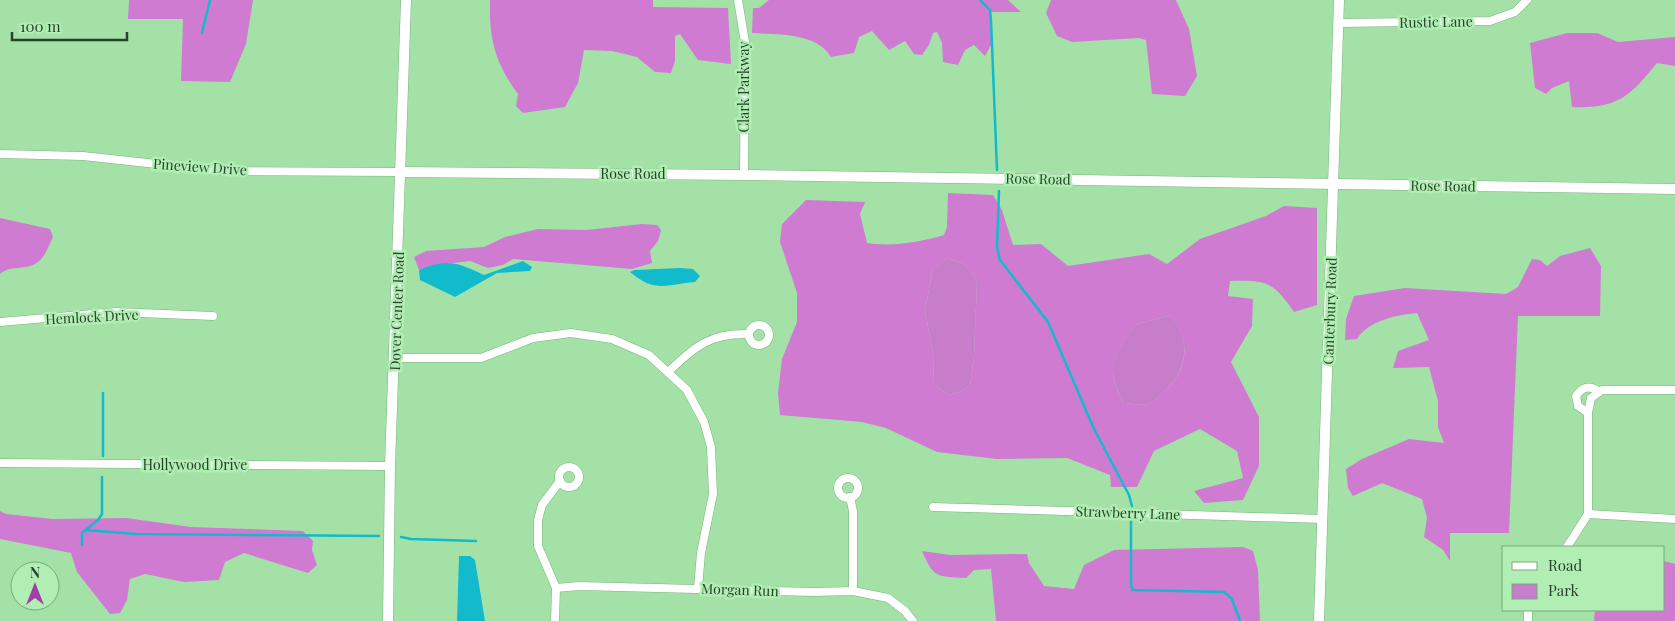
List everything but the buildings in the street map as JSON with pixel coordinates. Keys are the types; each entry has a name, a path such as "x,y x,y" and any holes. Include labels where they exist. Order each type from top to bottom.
{"street":[{"name":"Dover Center Road","path":"388,621 390,466 402,172 406,0"},
{"name":"Clark Parkway","path":"738,0 745,42 744,175"},
{"name":"Canterbury Road","path":"1319,621 1340,0"},
{"name":"Rustic Lane","path":"1339,23 1490,20 1515,12 1527,0"},
{"name":"Pineview Drive","path":"0,154 83,156 221,171 402,172"},
{"name":"Rose Road","path":"402,172 744,175 1675,189"},
{"name":"Hemlock Drive","path":"0,322 116,312 213,316"},
{"path":"395,358 481,358 533,338 571,333 620,342 649,355 669,371 687,390 704,422 711,447 713,494 704,535 698,588"},
{"path":"669,371 696,346 708,340 729,334 749,334"},
{"path":"1588,413 1578,406 1576,396 1582,388 1586,387 1598,391 1675,390"},
{"path":"1568,546 1588,514 1588,413 1591,398 1598,391"},
{"name":"Hollywood Drive","path":"0,464 390,466"},
{"path":"555,621 556,588 538,546 538,520 542,505 560,481"},
{"path":"850,497 853,511 853,591"},
{"name":"Strawberry Lane","path":"933,506 1323,519"},
{"path":"1588,514 1675,518"},
{"name":"Morgan Run","path":"556,588 579,586 814,592 853,591 888,598 905,611 913,621"}],"green space":[{"path":"948,258 966,265 977,281 974,356 970,386 948,395 934,384 933,353 925,310 933,269"},
{"path":"1171,315 1182,334 1184,343 1183,363 1179,372 1166,390 1152,402 1141,405 1124,403 1114,380 1113,370 1117,354 1135,325"}],"shaded area":[{"path":"129,0 253,0 246,44 230,82 181,81 183,19 128,19"},
{"path":"490,0 653,0 653,7 728,8 731,64 698,60 680,34 675,36 675,61 671,73 655,72 637,57 612,51 584,50 578,83 565,107 523,113 516,106 518,94 504,71 495,50 492,39"},
{"path":"769,0 1008,0 1021,12 990,12 992,43 985,56 974,45 965,50 958,65 943,62 942,43 937,32 933,33 929,45 922,55 914,54 905,41 889,50 872,31 859,37 854,53 831,57 816,43 806,39 796,36 752,33 753,8 759,8"},
{"path":"1051,0 1176,0 1189,29 1197,76 1185,96 1152,94 1146,40 1139,38 1072,42 1057,36 1046,13"},
{"path":"1567,33 1597,33 1618,42 1675,37 1675,66 1657,63 1630,92 1612,103 1601,106 1572,107 1569,81 1552,88 1546,94 1535,88 1530,43"},
{"path":"948,193 993,195 1002,210 1013,245 1041,244 1068,266 1149,254 1167,264 1200,239 1266,216 1284,206 1317,208 1317,305 1294,312 1280,294 1268,284 1252,281 1230,281 1228,296 1253,299 1252,326 1231,362 1259,417 1259,466 1243,500 1204,503 1194,491 1243,478 1237,451 1200,429 1154,451 1137,487 1111,487 1110,475 1067,458 997,459 937,452 886,428 862,422 780,415 778,393 782,359 797,322 797,293 780,242 782,224 806,200 865,202 860,214 867,243 896,244 926,240 944,235 947,227","holes":["948,258 966,265 977,281 974,356 970,386 948,395 934,384 933,353 925,310 933,269","1171,315 1182,334 1184,344 1183,363 1179,373 1166,390 1152,402 1141,405 1124,403 1114,380 1114,362 1117,354 1135,325"]},
{"path":"0,218 50,229 53,237 46,252 38,262 31,266 8,269 0,274"},
{"path":"642,224 657,225 661,230 658,241 650,251 652,263 632,269 513,259 503,265 488,268 470,261 429,266 419,270 414,257 426,251 484,247 505,237 538,229 586,230"},
{"path":"1590,248 1601,266 1600,316 1518,316 1509,533 1450,533 1450,561 1443,550 1424,537 1427,518 1422,499 1382,483 1353,496 1348,488 1346,469 1362,459 1409,439 1444,443 1438,427 1438,401 1429,367 1393,368 1398,351 1429,340 1417,313 1401,315 1376,323 1357,339 1345,340 1346,319 1354,296 1405,288 1506,294 1518,287 1532,259 1540,260 1547,266 1560,256"},
{"path":"0,511 6,514 53,519 126,518 191,527 303,531 313,541 312,550 317,565 308,573 244,553 225,562 219,580 184,582 145,574 130,579 127,600 120,613 110,614 77,572 71,553 0,539"},
{"path":"1243,547 1253,551 1258,570 1260,621 996,621 991,569 974,570 966,578 942,576 930,567 922,551 950,555 1027,554 1029,563 1044,586 1074,589 1084,565 1114,550"},
{"path":"1665,561 1675,564 1675,621 1594,621 1595,611 1665,611"}],"water":[{"path":"523,261 532,267 530,271 497,273 455,297 420,280 419,270 437,264 459,265 484,275"},
{"path":"693,269 700,276 695,282 662,286 647,283 630,272 634,270"},
{"path":"459,556 470,556 475,560 485,621 457,621"}],"waterway":[{"path":"202,33 210,0"},
{"path":"980,0 990,10 997,170"},
{"path":"999,191 997,247 1000,260 1048,322 1094,429 1129,495 1132,506"},
{"path":"103,393 103,456"},
{"path":"82,545 82,533 98,520 102,514 102,477"},
{"path":"1131,519 1131,586 1133,590 1224,592 1232,599 1240,621"},
{"path":"85,530 136,534 379,536"},
{"path":"401,537 476,541"}]}
